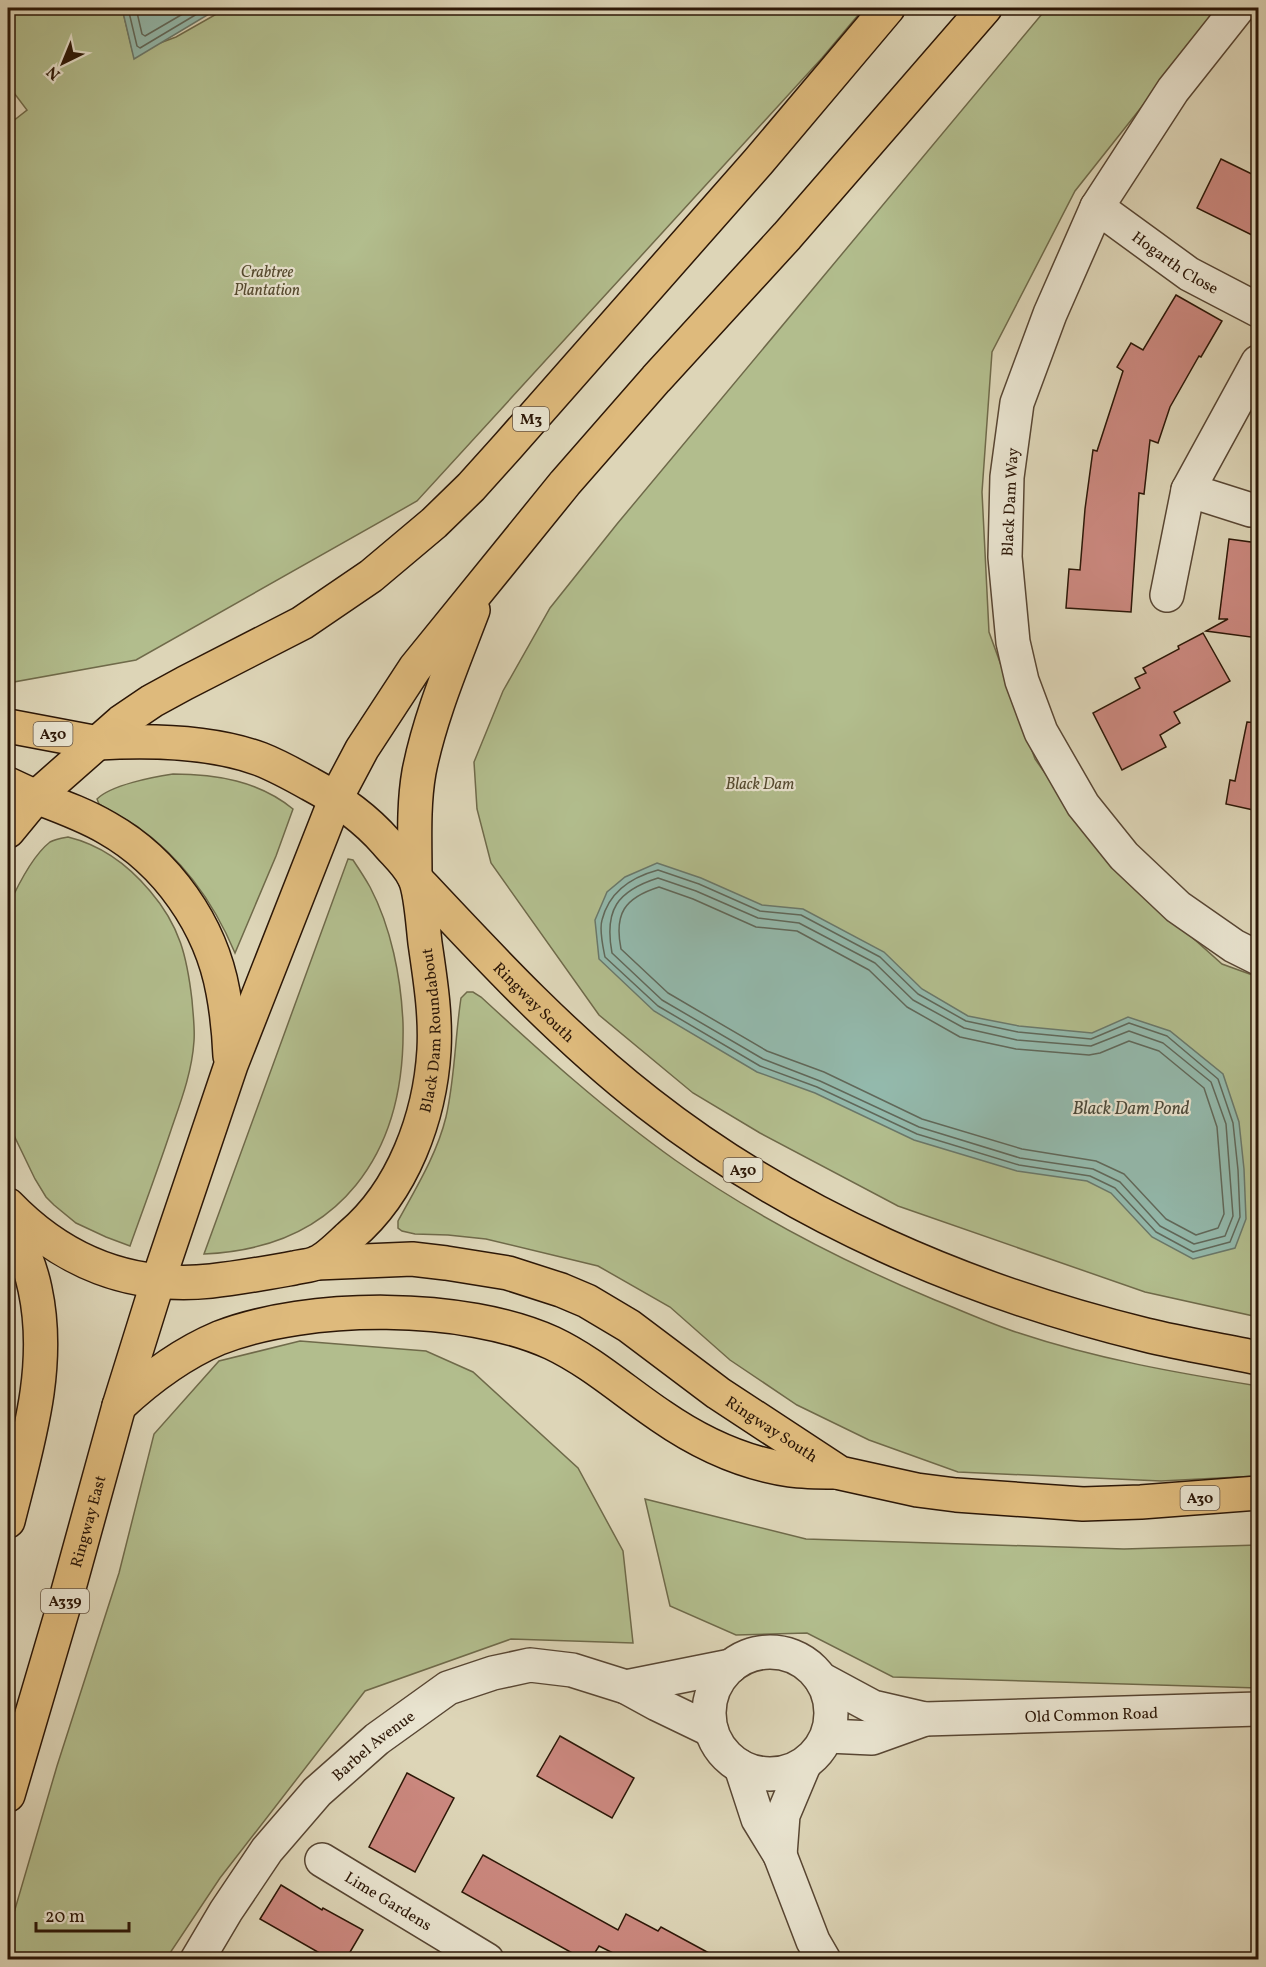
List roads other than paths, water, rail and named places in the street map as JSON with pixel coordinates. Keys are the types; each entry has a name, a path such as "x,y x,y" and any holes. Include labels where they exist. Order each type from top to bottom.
{"main road":[{"name":"M3","path":"98,743 122,722 152,701 302,623 371,576 434,523 471,487 546,403 758,162 888,8"},
{"name":"Ringway East","path":"8,1795 67,1595 119,1406 158,1281 231,1065 336,798 362,749 415,668 565,483 656,379 787,236 985,8"},
{"name":"Black Dam Roundabout","path":"8,1205 44,1238 70,1254 112,1272 158,1281 202,1282 254,1276 317,1263 360,1228 384,1199 414,1141 429,1092 434,1048 430,978 415,878 415,830 419,774 425,747 480,589"},
{"name":"A30","path":"8,726 98,743"},
{"path":"8,831 22,790 98,743 160,742 240,753 282,769 336,798 366,820 415,878"},
{"path":"22,790 88,818 126,840 166,876 181,894 203,931 217,968 226,1012 231,1065"},
{"name":"Ringway South","path":"415,878 546,1015 613,1074 692,1135 775,1190 874,1240 995,1290 1130,1331 1258,1358"},
{"path":"8,1216 35,1286 40,1317 41,1350 37,1401 8,1521"},
{"name":"Ringway South","path":"317,1263 412,1259 508,1273 561,1290 587,1301 629,1326 718,1393 840,1473 907,1488 956,1495 1083,1504 1258,1493"},
{"path":"119,1406 158,1372 208,1343 243,1331 282,1322 362,1313 440,1315 525,1332 552,1343 600,1371 661,1416 724,1452 752,1462 790,1470 840,1473"}],"street":[{"name":"Black Dam Way","path":"1238,8 1173,90 1097,207 1050,314 1017,402 1007,477 1005,557 1013,642 1022,681 1041,732 1083,805 1124,856 1178,907 1234,946 1258,958"},
{"name":"Hogarth Close","path":"1097,207 1189,274 1258,310"},
{"path":"1167,595 1188,489 1254,381"},
{"path":"1188,489 1251,510"},
{"path":"765,1652 788,1654 805,1662 821,1678 832,1705 831,1727 822,1748 804,1765 781,1774 760,1774 732,1762 717,1745 711,1730 709,1709 714,1689 731,1666 747,1656 765,1652"},
{"name":"Barbel Avenue","path":"197,1959 267,1850 317,1792 377,1739 448,1688 493,1673 530,1665 572,1670 626,1687 711,1730"},
{"name":"Barbel Avenue","path":"626,1687 731,1666"},
{"name":"Old Common Road","path":"821,1678 873,1707 926,1719 1258,1709"},
{"name":"Old Common Road","path":"828,1736 872,1738 926,1719"},
{"path":"780,1855 783,1815 804,1765"},
{"path":"741,1767 758,1819 780,1855 813,1941 824,1959"},
{"name":"Lime Gardens","path":"322,1860 487,1959"}],"water":[{"path":"122,8 219,8 134,59"},
{"name":"Black Dam Pond","path":"657,863 701,878 762,905 803,909 884,952 922,989 968,1016 1019,1026 1092,1033 1128,1017 1170,1031 1223,1074 1239,1122 1246,1219 1235,1248 1193,1259 1152,1237 1111,1193 1087,1181 1017,1171 914,1140 815,1093 757,1072 654,1011 599,959 595,920 607,892 625,877"}],"park label":[{"name":"Crabtree Plantation","path":"267,280"},
{"name":"Black Dam","path":"760,783"}]}
